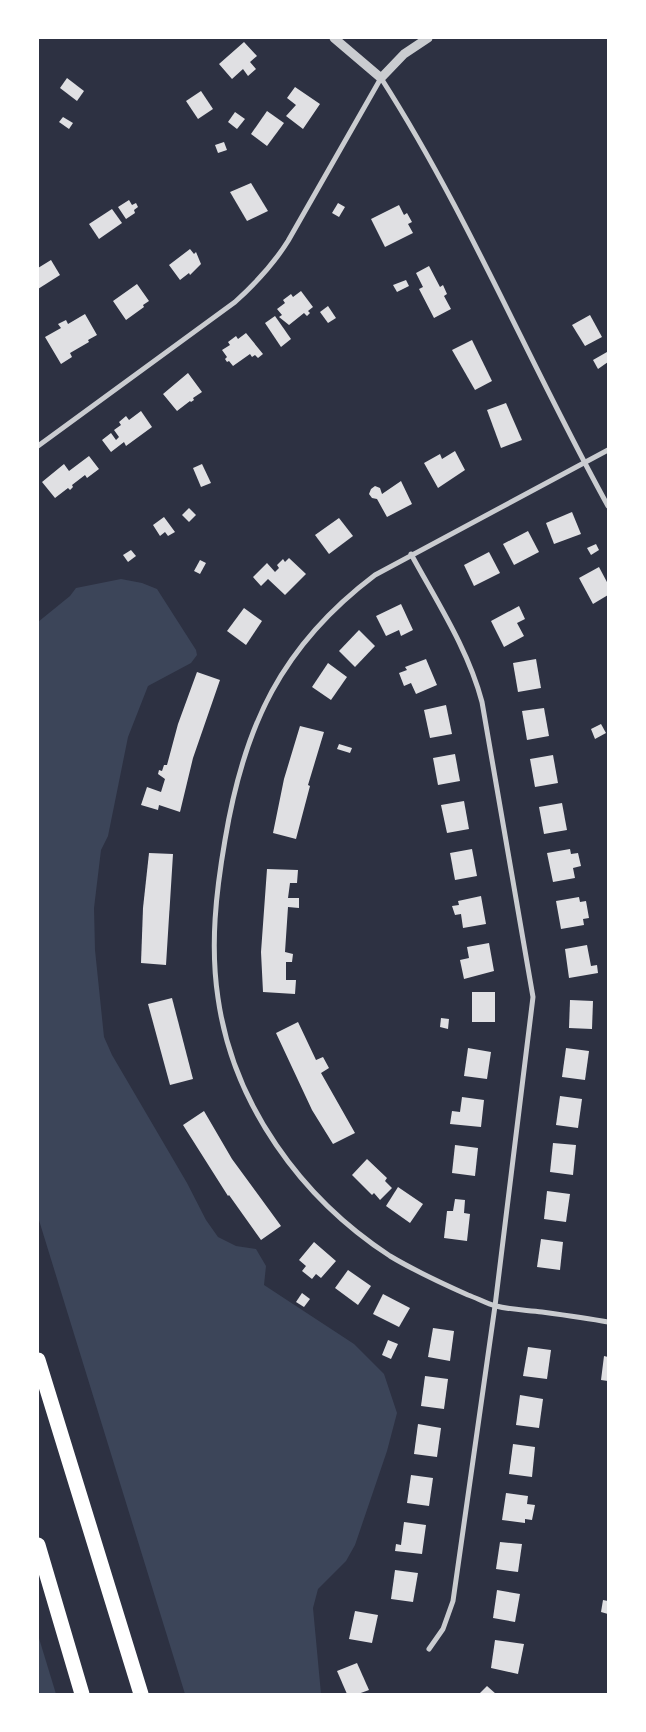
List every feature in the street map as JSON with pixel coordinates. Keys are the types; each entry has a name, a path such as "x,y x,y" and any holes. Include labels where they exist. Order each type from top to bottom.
{"highway":[{"path":"38,1360 141,1694"},
{"path":"38,1545 82,1694"}],"street":[{"path":"334,38 381,78 406,118 450,199 584,463 608,506"},
{"path":"38,446 235,302 258,282 273,265 288,241 381,78 404,54 428,38"},
{"path":"608,450 375,575 347,596 328,615 287,665 266,700 240,768 218,882 215,928 218,999 227,1038 251,1101 270,1137 292,1168 316,1194 342,1220 411,1269 495,1306 608,1322"},
{"path":"411,554 476,677 482,702 533,998 495,1306 453,1601 442,1629 429,1649"}],"shaded area":[{"path":"121,579 142,583 157,589 196,650 197,655 191,663 148,686 128,737 108,836 101,850 94,908 95,950 104,1037 112,1055 187,1183 206,1220 218,1237 236,1246 256,1249 266,1266 264,1285 354,1344 384,1374 397,1413 387,1451 355,1545 346,1561 318,1589 313,1608 321,1694 185,1694 38,1217 38,622 70,596 76,588"},
{"path":"38,1635 56,1694 38,1694"}],"building":[{"path":"244,42 257,56 250,62 256,69 248,76 243,69 232,79 219,64"},
{"path":"67,78 84,91 77,101 60,88"},
{"path":"295,87 320,104 303,129 286,116 296,105 287,98"},
{"path":"201,91 213,109 198,119 186,101"},
{"path":"267,111 284,123 267,146 251,134"},
{"path":"235,112 245,119 237,129 228,122"},
{"path":"63,117 73,123 69,129 59,122"},
{"path":"224,142 227,150 218,153 215,145"},
{"path":"251,183 268,211 247,221 230,192"},
{"path":"129,200 132,205 136,203 138,207 134,210 135,213 126,219 118,207"},
{"path":"338,203 345,207 339,217 332,213"},
{"path":"399,205 404,215 407,213 412,222 408,224 413,233 385,247 371,219"},
{"path":"112,209 122,223 99,239 89,224"},
{"path":"190,249 194,254 196,252 201,264 190,275 189,273 180,280 169,265"},
{"path":"51,260 60,275 38,289 38,268"},
{"path":"429,266 440,287 443,285 447,294 444,296 451,309 434,318 419,289 423,287 416,273"},
{"path":"406,280 409,286 397,292 393,285"},
{"path":"137,284 149,301 126,320 113,301"},
{"path":"301,291 313,307 308,311 310,313 307,316 304,313 289,325 279,317 282,315 277,309 285,303 283,300 291,294 293,297"},
{"path":"328,306 336,318 328,323 320,312"},
{"path":"85,314 97,335 70,353 72,357 61,364 45,337 61,328 58,324 66,320 68,324"},
{"path":"590,315 602,337 585,346 572,325"},
{"path":"275,316 291,339 281,347 265,323"},
{"path":"246,333 263,354 258,358 255,355 252,357 250,354 233,366 229,361 227,362 225,359 227,357 222,350 230,345 228,342 236,336 238,339"},
{"path":"472,340 492,381 475,390 452,350"},
{"path":"607,352 608,362 598,369 593,360"},
{"path":"188,373 202,392 193,398 194,400 177,411 163,394"},
{"path":"506,403 522,440 501,448 487,410"},
{"path":"141,411 152,427 126,446 124,442 111,452 102,440 111,433 116,440 119,437 114,430 121,425 119,422 126,416 129,420"},
{"path":"455,451 465,470 438,488 424,463 440,454 442,459"},
{"path":"89,456 99,469 87,478 85,475 72,485 73,487 70,490 68,488 55,498 42,482 64,464 69,471"},
{"path":"202,464 211,483 201,487 193,468"},
{"path":"401,481 412,504 387,517 377,499 372,498 369,494 375,486 380,488 382,494"},
{"path":"189,508 196,515 189,522 182,515"},
{"path":"572,512 581,534 554,544 546,523"},
{"path":"164,517 175,532 168,536 165,532 160,536 153,525"},
{"path":"339,518 353,536 329,554 315,535"},
{"path":"528,531 539,552 514,565 503,544"},
{"path":"596,544 599,550 591,555 587,548"},
{"path":"131,550 136,556 128,562 123,555"},
{"path":"489,552 500,573 474,586 464,565"},
{"path":"289,558 306,574 285,595 268,579 261,586 253,577 267,563 275,572 279,568 277,565 283,559 285,562"},
{"path":"200,560 206,563 200,574 194,571"},
{"path":"599,567 608,584 608,595 593,604 579,578"},
{"path":"401,604 413,630 401,636 399,630 386,636 376,616"},
{"path":"519,606 525,619 517,623 524,636 504,647 491,621"},
{"path":"244,608 262,621 246,645 227,631"},
{"path":"359,630 375,646 355,667 339,651"},
{"path":"426,659 437,685 416,694 411,683 404,686 399,673 407,670 405,667"},
{"path":"536,659 541,688 518,692 513,663"},
{"path":"328,663 347,677 331,700 312,687"},
{"path":"197,672 220,680 193,758 180,812 159,805 158,810 141,805 147,787 161,792 165,779 158,774 159,770 162,771 164,765 167,765 178,724"},
{"path":"446,705 452,734 430,738 424,710"},
{"path":"544,708 549,736 527,740 522,711"},
{"path":"601,724 606,733 595,739 591,729"},
{"path":"300,726 324,732 308,785 310,786 296,839 273,833 284,779"},
{"path":"339,744 352,748 350,753 337,749"},
{"path":"455,754 460,781 438,785 433,758"},
{"path":"553,755 558,783 535,787 530,759"},
{"path":"464,801 469,829 447,833 441,805"},
{"path":"562,803 567,830 544,834 539,807"},
{"path":"472,849 477,876 455,880 450,853"},
{"path":"570,849 571,854 578,853 581,866 573,868 575,878 553,882 547,853"},
{"path":"149,853 173,854 166,965 141,963 143,908"},
{"path":"267,869 298,870 297,883 290,883 288,898 299,898 299,908 288,907 285,952 293,954 292,962 286,962 286,980 296,980 295,994 263,992 261,952"},
{"path":"481,896 486,924 463,928 461,914 455,915 452,906 459,905 458,901"},
{"path":"579,897 580,902 586,901 589,918 583,919 584,925 561,929 556,901"},
{"path":"489,943 494,971 464,979 460,960 469,958 467,947"},
{"path":"587,945 591,966 597,965 598,973 569,978 565,949"},
{"path":"472,992 495,992 495,1022 472,1022"},
{"path":"172,998 193,1079 170,1085 148,1004"},
{"path":"570,1000 593,1001 592,1029 569,1028"},
{"path":"441,1018 449,1019 448,1029 440,1027"},
{"path":"298,1022 316,1060 323,1057 329,1068 321,1073 355,1133 333,1144 312,1110 276,1033"},
{"path":"468,1048 491,1052 487,1079 464,1076"},
{"path":"566,1048 589,1051 585,1080 562,1077"},
{"path":"560,1096 582,1099 578,1128 556,1125"},
{"path":"462,1097 484,1100 481,1127 450,1124 452,1111 460,1112"},
{"path":"204,1111 232,1159 281,1226 261,1240 228,1196 183,1125"},
{"path":"553,1143 576,1145 573,1175 550,1172"},
{"path":"455,1145 478,1148 475,1176 452,1173"},
{"path":"367,1159 387,1178 385,1181 392,1188 380,1200 374,1193 372,1195 352,1175"},
{"path":"398,1187 423,1204 410,1223 386,1206"},
{"path":"547,1191 570,1194 566,1222 544,1219"},
{"path":"455,1199 465,1200 464,1213 470,1214 467,1241 444,1238 447,1211 453,1211"},
{"path":"541,1239 563,1242 560,1270 537,1267"},
{"path":"314,1242 336,1261 321,1278 316,1274 312,1279 302,1271 306,1266 299,1260"},
{"path":"348,1270 371,1286 358,1305 335,1288"},
{"path":"302,1293 310,1299 304,1307 296,1302"},
{"path":"383,1294 410,1308 399,1327 373,1314"},
{"path":"433,1328 454,1331 450,1361 428,1357"},
{"path":"388,1340 398,1344 391,1359 382,1355"},
{"path":"528,1347 551,1350 547,1379 523,1376"},
{"path":"604,1356 608,1357 608,1381 601,1380"},
{"path":"425,1376 448,1379 444,1409 421,1406"},
{"path":"520,1395 543,1399 539,1428 516,1425"},
{"path":"418,1424 441,1428 437,1457 414,1454"},
{"path":"513,1444 535,1447 532,1477 509,1474"},
{"path":"411,1475 433,1478 429,1506 407,1503"},
{"path":"506,1493 528,1496 527,1504 535,1505 532,1520 525,1519 525,1523 502,1520"},
{"path":"404,1522 426,1525 422,1554 395,1551 396,1544 401,1545"},
{"path":"500,1542 522,1544 518,1572 496,1569"},
{"path":"395,1570 418,1573 413,1602 391,1599"},
{"path":"497,1590 520,1594 515,1622 493,1618"},
{"path":"603,1600 608,1601 608,1614 601,1612"},
{"path":"355,1611 378,1615 372,1643 349,1639"},
{"path":"495,1640 524,1644 518,1674 491,1668"},
{"path":"357,1663 369,1690 358,1694 347,1694 337,1671"},
{"path":"487,1686 496,1694 479,1694"}]}
